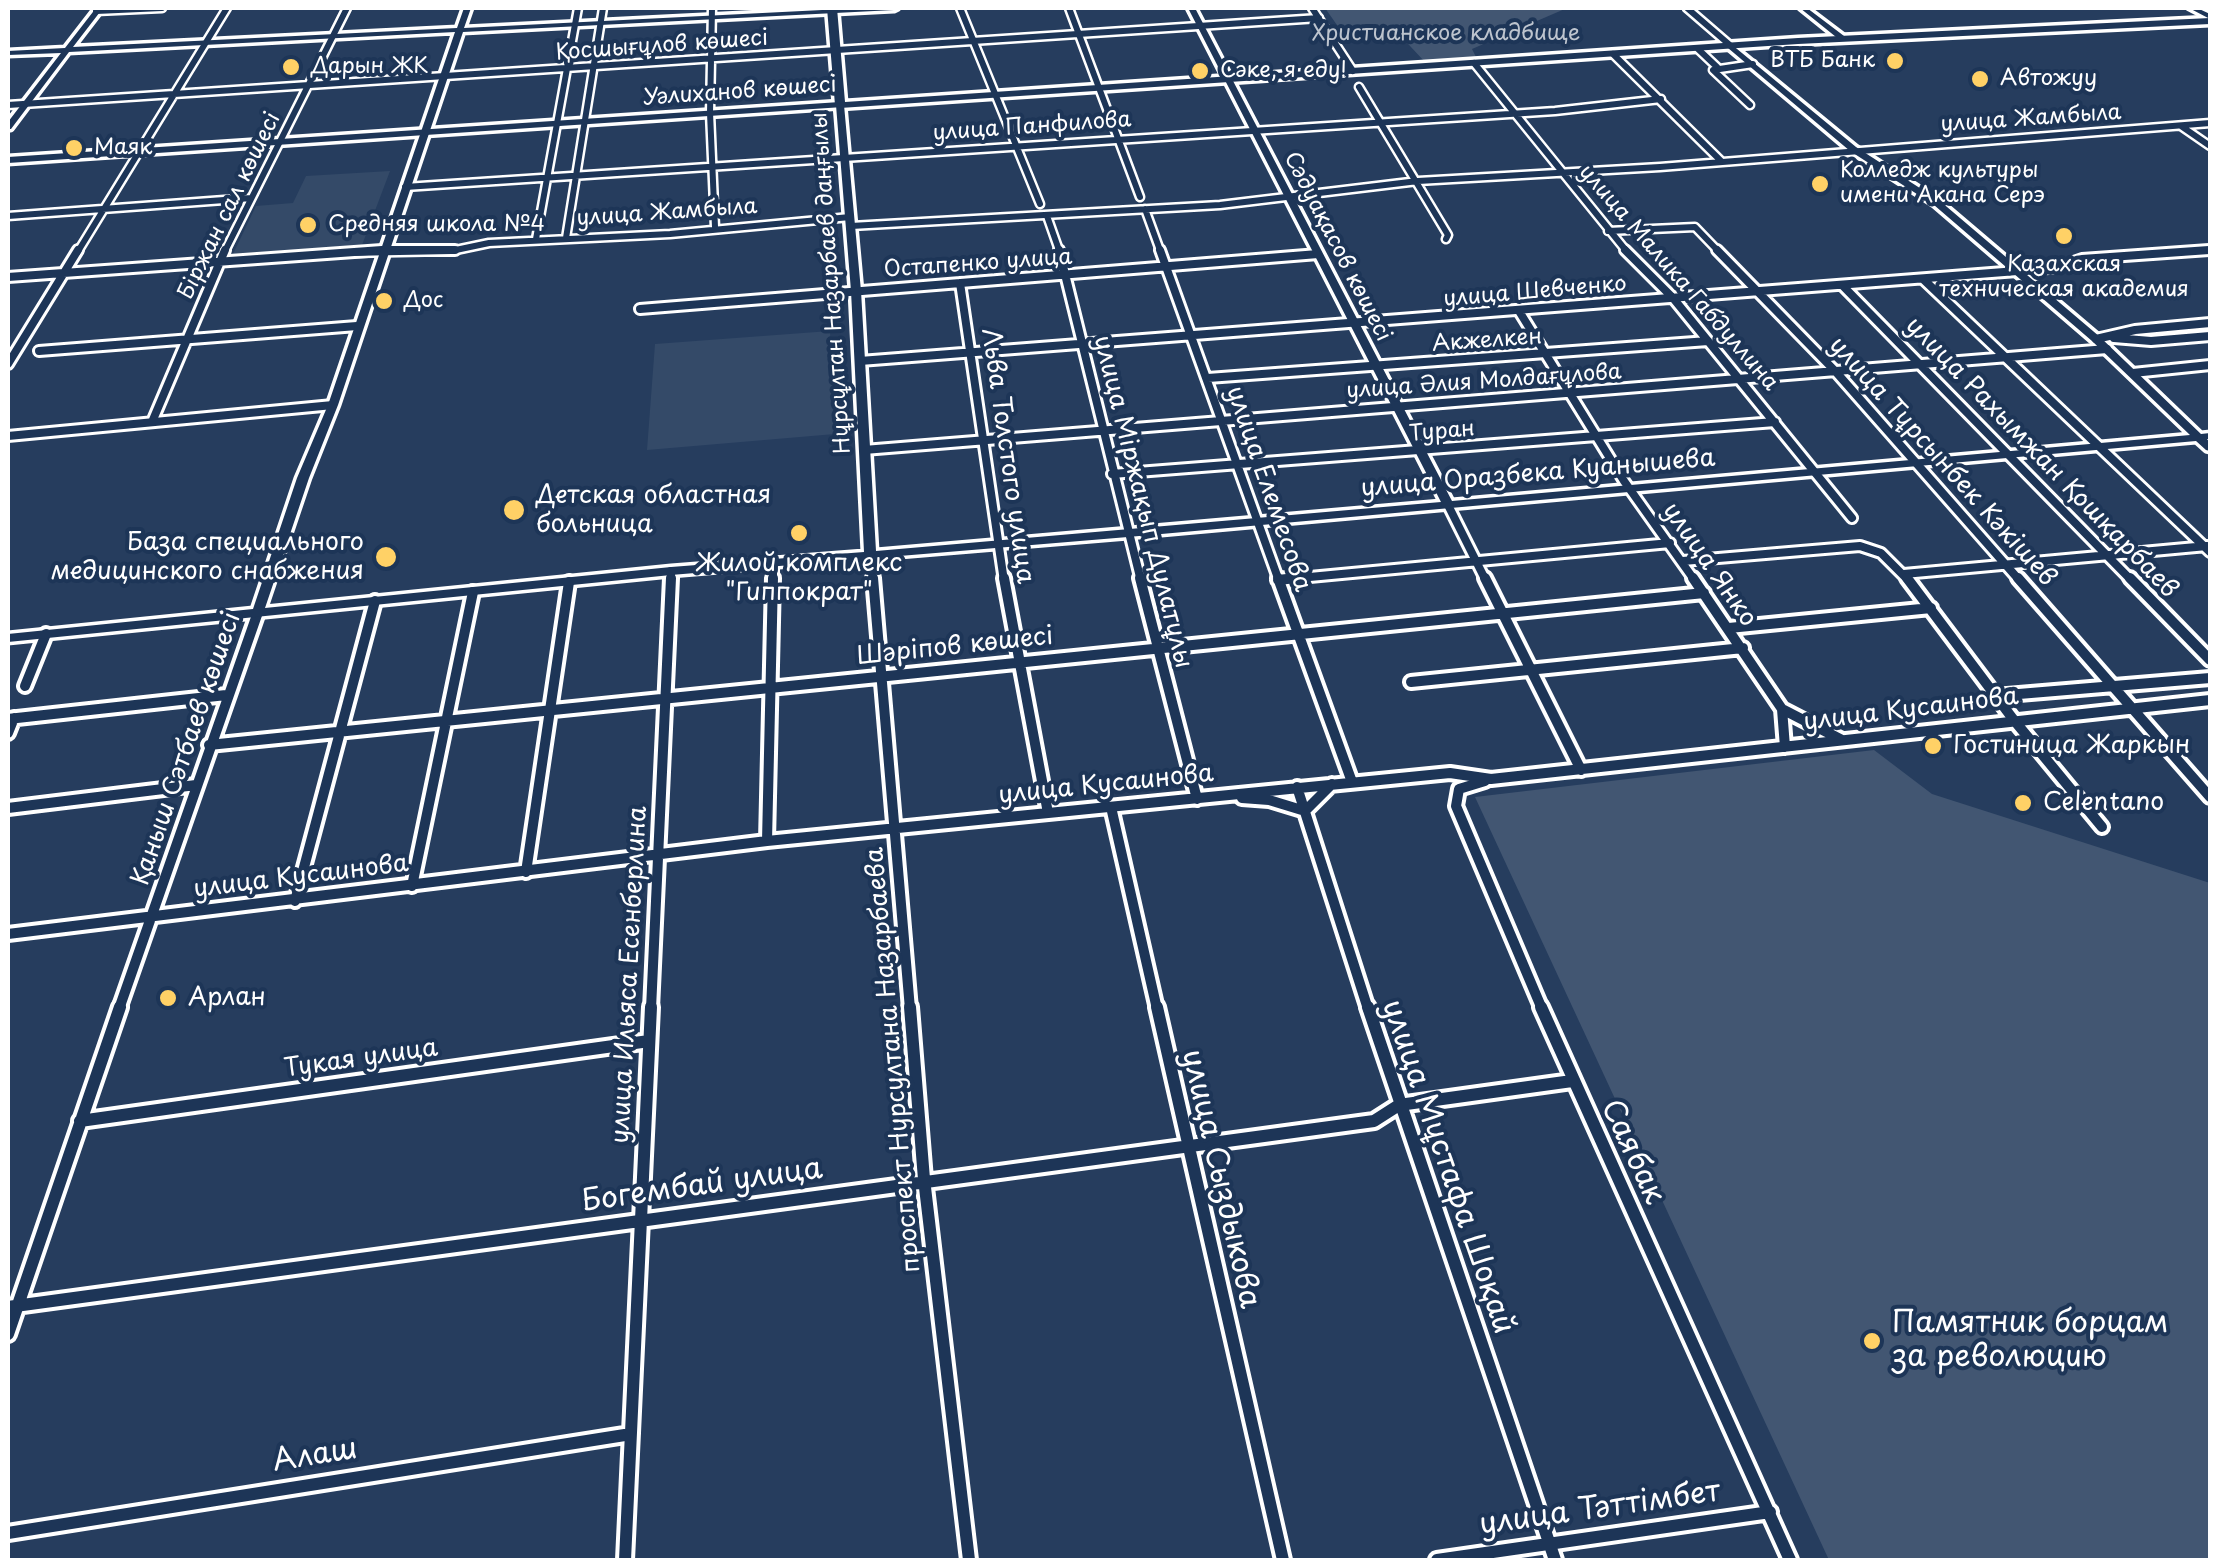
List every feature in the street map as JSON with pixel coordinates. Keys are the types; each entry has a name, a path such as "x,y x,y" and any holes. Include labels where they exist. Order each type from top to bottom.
{"highway":[{"name":"Нұрсұлтан Назарбаев даңғылы","path":"832,9 840,105"},
{"path":"1425,66 2210,19"},
{"path":"1613,54 1731,46"},
{"name":"Уәлиханов көшесі","path":"840,105 1613,54"}],"main road":[{"name":"Уәлиханов көшесі","path":"8,160 840,105"}],"street":[{"path":"8,127 98,9 162,8"},
{"path":"8,363 227,8"},
{"name":"Біржан сал көшесі","path":"152,422 219,263 347,8"},
{"name":"Қаныш Сәтбаев көшесі","path":"8,1334 12,1306 152,918 226,695 333,404 467,8"},
{"path":"536,240 578,8"},
{"path":"566,238 603,8"},
{"path":"8,53 600,22 712,12 894,8"},
{"path":"960,8 1040,204"},
{"path":"1069,8 1140,197"},
{"name":"Сәдуақасов көшесі","path":"1190,8 1448,505"},
{"path":"1312,8 1353,71"},
{"path":"1687,8 1853,150 1937,203 2205,436 2210,448"},
{"path":"1804,8 1844,39"},
{"path":"2194,8 2210,19"},
{"path":"712,12 710,114 715,227"},
{"name":"Қосшығұлов көшесі","path":"8,105 1319,18"},
{"path":"1698,49 1717,67"},
{"path":"1613,54 1721,161"},
{"name":"улица Малика Габдуллина","path":"1474,64 1608,231 1672,298 1852,518"},
{"path":"1750,105 1713,70 1752,64"},
{"path":"1359,87 1448,234 1446,239"},
{"name":"улица Панфилова","path":"405,187 1555,111 1662,99"},
{"name":"Нұрсұлтан Назарбаев даңғылы","path":"840,105 856,291 870,555"},
{"name":"улица Жамбыла","path":"8,277 383,250 451,251 536,240 670,234 715,227 1048,216 1418,182 2210,124"},
{"path":"2180,125 2210,146"},
{"path":"8,216 251,198"},
{"name":"улица Елемесова","path":"1145,209 1352,782"},
{"name":"улица Міржақып Дулатұлы","path":"1048,216 1068,276 1080,345 1112,474 1198,799"},
{"name":"улица Тұрсынбек Кәкішев","path":"1608,231 1695,227 1836,372 2210,797"},
{"name":"улица Шевченко","path":"860,361 2016,271 2060,267 2082,259 2210,250"},
{"name":"Остапенко улица","path":"640,309 1318,254"},
{"path":"1923,278 2208,548"},
{"name":"Льва Толстого улица","path":"960,283 998,546 1048,813"},
{"name":"улица Рахымжан Қошқарбаев","path":"1842,285 2210,660"},
{"name":"улица Янко","path":"1519,310 1630,488 1730,628 1782,710 1785,747"},
{"path":"2113,338 2135,330 2210,323"},
{"path":"39,351 357,326"},
{"path":"2096,340 2210,336"},
{"name":"Акжелкен","path":"1208,378 1708,341"},
{"name":"улица Әлия Молдағұлова","path":"864,450 2106,349"},
{"path":"2133,373 2210,365"},
{"path":"8,436 333,404"},
{"name":"Туран","path":"1112,474 1775,422"},
{"name":"улица Оразбека Куанышева","path":"8,638 671,572 1258,523 2205,436"},
{"path":"1448,505 1581,770"},
{"path":"1278,580 1670,543"},
{"path":"1683,562 1860,546 1880,553 1904,574 2012,720 2102,826"},
{"path":"1904,574 2208,548"},
{"name":"проспект Нурсултана Назарбаева","path":"870,555 884,674 924,1179 969,1560"},
{"path":"768,841 774,563"},
{"name":"улица Ильяса Есенберлина","path":"626,1560 671,572"},
{"path":"526,872 569,582"},
{"path":"412,886 473,592"},
{"name":"Шәріпов көшесі","path":"209,745 1704,593"},
{"path":"295,901 376,601"},
{"path":"1730,628 1931,608"},
{"path":"25,686 46,634"},
{"path":"1410,682 1743,648"},
{"path":"1995,696 2210,678"},
{"path":"8,732 11,718 226,695"},
{"name":"улица Кусаинова","path":"8,934 768,841 1450,773 1491,780 2210,700"},
{"path":"1782,710 1842,740"},
{"name":"Саябак","path":"1491,780 1460,789 1456,806 1572,1081 1790,1560"},
{"path":"1220,796 1269,800 1305,812 1332,783"},
{"path":"8,808 196,784"},
{"name":"улица Мұстафа Шоқай","path":"1297,787 1398,1105 1554,1560"},
{"name":"улица Сыздыкова","path":"1111,807 1283,1560"},
{"path":"8,942 29,932"},
{"name":"Тукая улица","path":"80,1121 649,1041"},
{"name":"Богембай улица","path":"12,1306 924,1179 1374,1121 1398,1105 1572,1081"},
{"name":"Алаш","path":"8,1533 631,1434"},
{"name":"улица Тәттімбет","path":"1438,1560 1548,1541 1770,1512"}],"shaded area":[{"name":"Средняя школа №4","path":"390,171 362,245 233,254 256,206 293,203 306,176"},
{"path":"830,331 835,434 647,450 655,344"}],"green space":[{"name":"Христианское кладбище","path":"1325,8 1567,8 1472,49 1476,57 1424,61 1397,32 1344,35"},
{"path":"1874,750 1932,794 2210,883 2210,1560 1829,1560 1475,797"}],"place":[{"name":"ВТБ Банк","path":"1895,61"},
{"name":"Дарын ЖК","path":"291,67"},
{"name":"Сәке, я еду!","path":"1200,71"},
{"name":"Автожуу","path":"1980,79"},
{"name":"Маяк","path":"74,148"},
{"name":"Колледж культуры имени Акана Серэ","path":"1820,184"},
{"name":"Средняя школа №4","path":"308,225"},
{"name":"Казахская техническая академия","path":"2064,236"},
{"name":"Дос","path":"384,301"},
{"name":"Детская областная больница","path":"514,510"},
{"name":"Жилой комплекс \"Гиппократ\"","path":"799,533"},
{"name":"База специального медицинского снабжения","path":"386,557"},
{"name":"Гостиница Жаркын","path":"1933,746"},
{"name":"Celentano","path":"2023,803"},
{"name":"Арлан","path":"168,998"},
{"name":"Памятник борцам за революцию","path":"1872,1341"}]}
